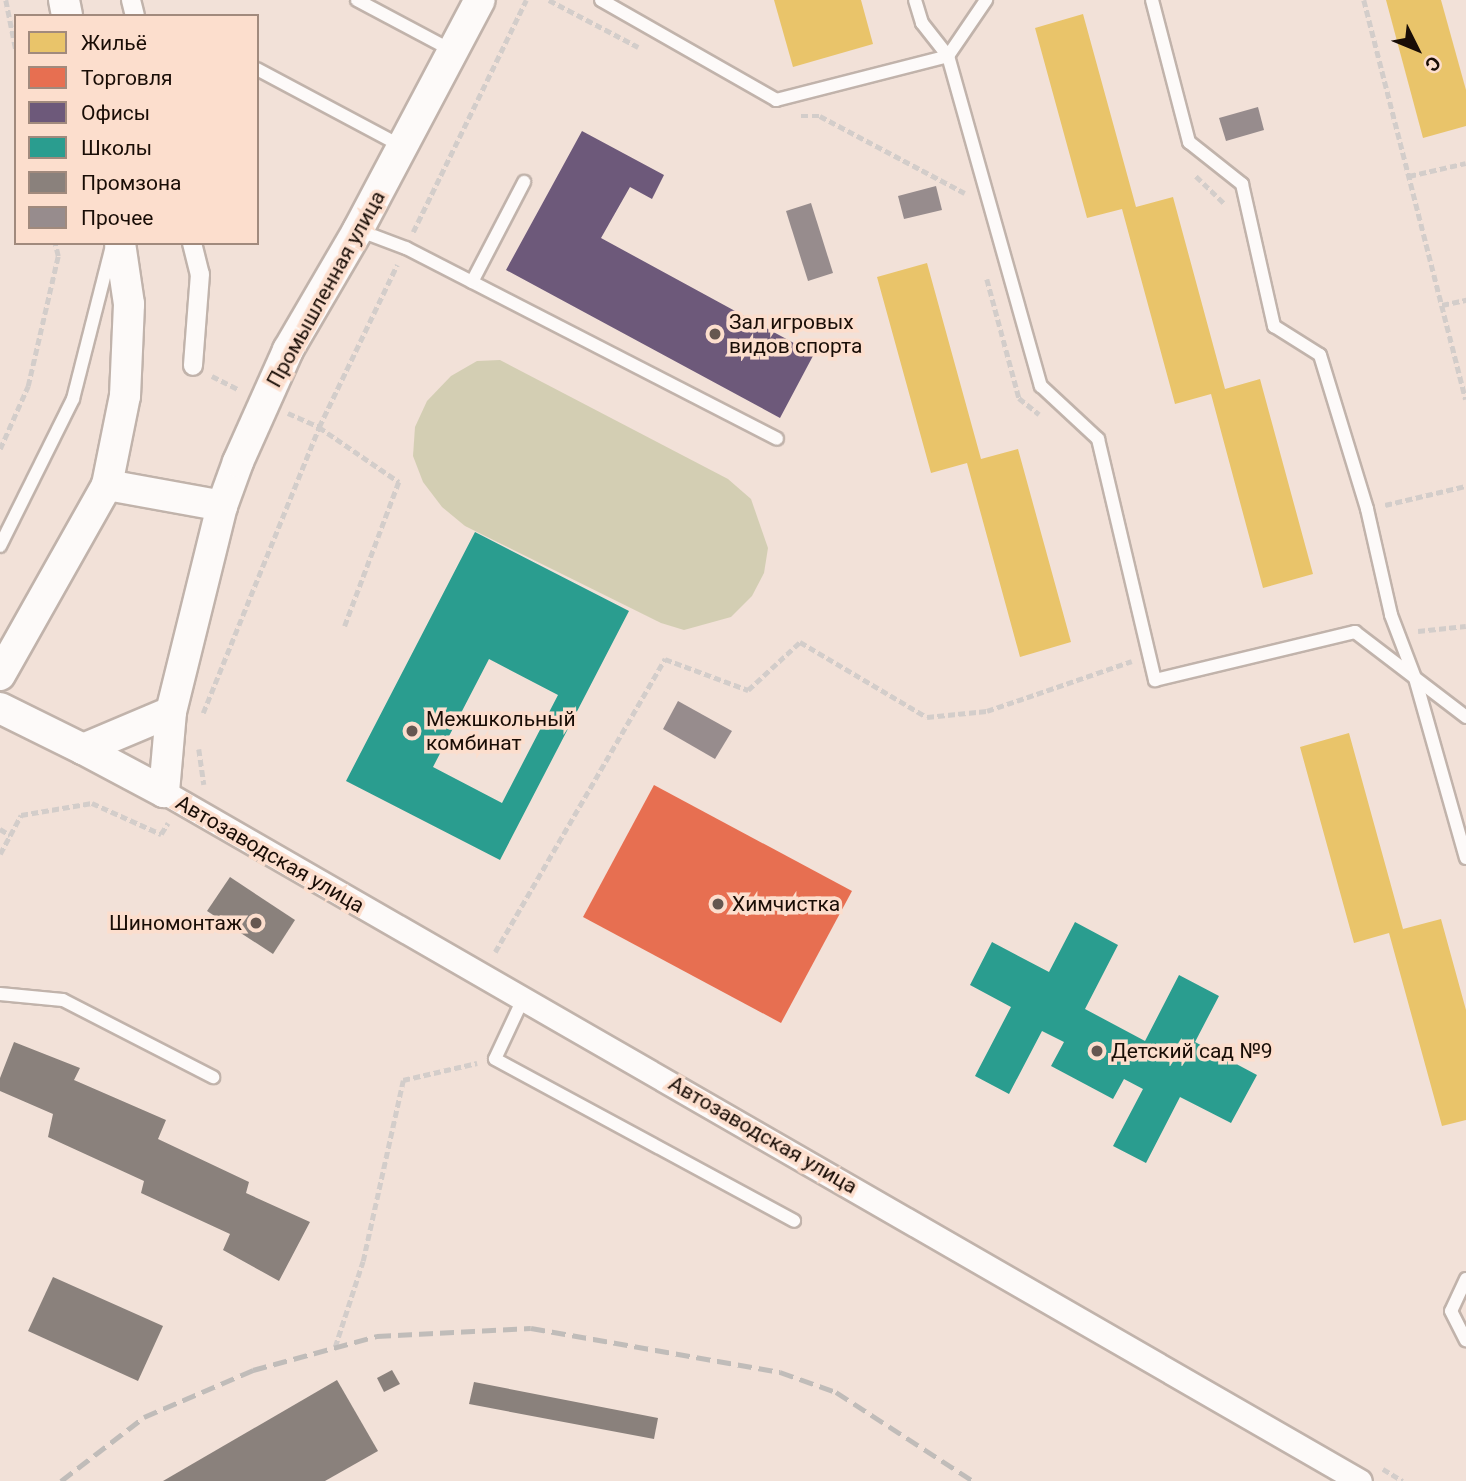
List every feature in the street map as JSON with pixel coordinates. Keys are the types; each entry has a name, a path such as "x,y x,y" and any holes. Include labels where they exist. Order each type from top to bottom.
{"street":[{"name":"Промышленная улица","path":"172,797 171,712 222,506 288,350 358,230 480,0"},
{"path":"0,675 107,485 125,396 130,304 120,245"},
{"path":"193,245 200,274 193,366"},
{"path":"107,485 222,506"},
{"path":"0,708 172,797"},
{"path":"83,749 171,712"},
{"name":"Автозаводская улица","path":"172,797 524,997 1360,1481"}],"lane":[{"path":"357,0 453,51"},
{"path":"601,0 776,100 948,56 986,0"},
{"path":"915,0 922,23 948,56 1041,386 1098,439 1155,680 1356,632 1466,717"},
{"path":"1152,0 1189,142 1242,184 1274,326 1320,355 1367,509 1398,634 1415,678 1466,858"},
{"path":"259,70 403,147"},
{"path":"472,282 524,182"},
{"path":"358,230 405,248 777,439"},
{"path":"0,546 74,399 112,245"},
{"path":"0,994 63,1000 213,1077"},
{"path":"524,997 495,1059 794,1221"},
{"path":"1466,1279 1451,1311 1466,1340"}],"path":[{"path":"6,0 14,40"},
{"path":"199,721 319,427 526,0"},
{"path":"549,0 647,52"},
{"path":"1364,0 1466,399"},
{"path":"794,116 820,116 964,191 967,204"},
{"path":"1409,176 1466,163"},
{"path":"0,449 28,386 58,256 55,245"},
{"path":"984,268 1019,398 1048,422"},
{"path":"1442,305 1466,300"},
{"path":"193,366 319,427 399,482 345,626"},
{"path":"1367,509 1466,486"},
{"path":"1398,634 1466,626"},
{"path":"495,952 665,659 748,690 800,642 927,717 987,711 1149,655"},
{"path":"1131,647 1134,660"},
{"path":"199,734 203,784"},
{"path":"0,853 21,815 92,803 161,834 172,797 203,784"},
{"path":"203,784 215,791"},
{"path":"0,829 10,835"},
{"path":"483,946 506,959"},
{"path":"335,1347 363,1261 403,1080 495,1059"},
{"path":"1379,1467 1403,1481"}],"shaded area":[{"path":"500,360 728,479 751,499 768,548 764,573 752,596 731,617 684,630 661,623 465,526 442,507 423,482 413,456 415,427 427,401 451,376 477,361"}],"building: Жильё":[{"path":"774,0 861,0 873,44 793,67"},
{"path":"1386,0 1441,0 1466,90 1466,126 1423,138"},
{"path":"1083,14 1136,207 1173,197 1225,389 1260,379 1313,574 1263,588 1211,394 1175,404 1122,209 1087,218 1035,28"},
{"path":"927,263 981,459 1018,449 1071,642 1020,657 967,463 931,473 877,277"},
{"path":"1349,733 1403,929 1441,919 1466,1010 1466,1120 1442,1126 1389,933 1354,943 1300,747"}],"building: Торговля":[{"name":"Химчистка","path":"654,785 852,891 781,1023 583,917"}],"building: Офисы":[{"path":"582,131 664,175 652,199 630,187 601,238 814,354 780,418 506,270"}],"building: Школы":[{"name":"Межшкольный комбинат","path":"475,532 629,611 500,860 346,781","holes":["489,659 558,695 502,803 433,767"]},
{"path":"1075,922 1118,945 1085,1009 1145,1041 1179,975 1219,996 1195,1042 1257,1075 1231,1123 1180,1097 1146,1163 1113,1146 1143,1089 1124,1079 1113,1099 1051,1066 1064,1042 1042,1031 1009,1094 975,1076 1011,1007 970,985 992,942 1049,972"}],"building: Промзона":[{"path":"230,877 295,920 273,954 207,911"},
{"path":"14,1042 80,1068 74,1080 166,1120 158,1139 249,1182 246,1193 310,1222 279,1281 223,1250 230,1234 141,1193 144,1181 48,1137 53,1114 0,1091 0,1078"},
{"path":"53,1277 163,1326 138,1381 28,1331"},
{"path":"392,1370 400,1384 384,1392 377,1378"},
{"path":"337,1380 378,1451 325,1481 163,1481"},
{"path":"474,1382 658,1418 654,1439 469,1404"}],"building: Прочее":[{"path":"1258,107 1264,130 1226,141 1219,118"},
{"path":"936,186 942,210 904,219 898,196"},
{"path":"811,203 833,273 808,281 786,211"},
{"path":"678,701 732,731 715,759 663,729"}],"railway":[{"path":"61,1481 144,1417 253,1370 377,1336 531,1328 780,1372 836,1392 973,1481"}],"place":[{"name":"Зал игровых видов спорта","path":"715,334"},
{"name":"Межшкольный комбинат","path":"412,731"},
{"name":"Химчистка","path":"718,904"},
{"name":"Шиномонтаж","path":"256,923"},
{"name":"Детский сад №9","path":"1097,1051"}]}
